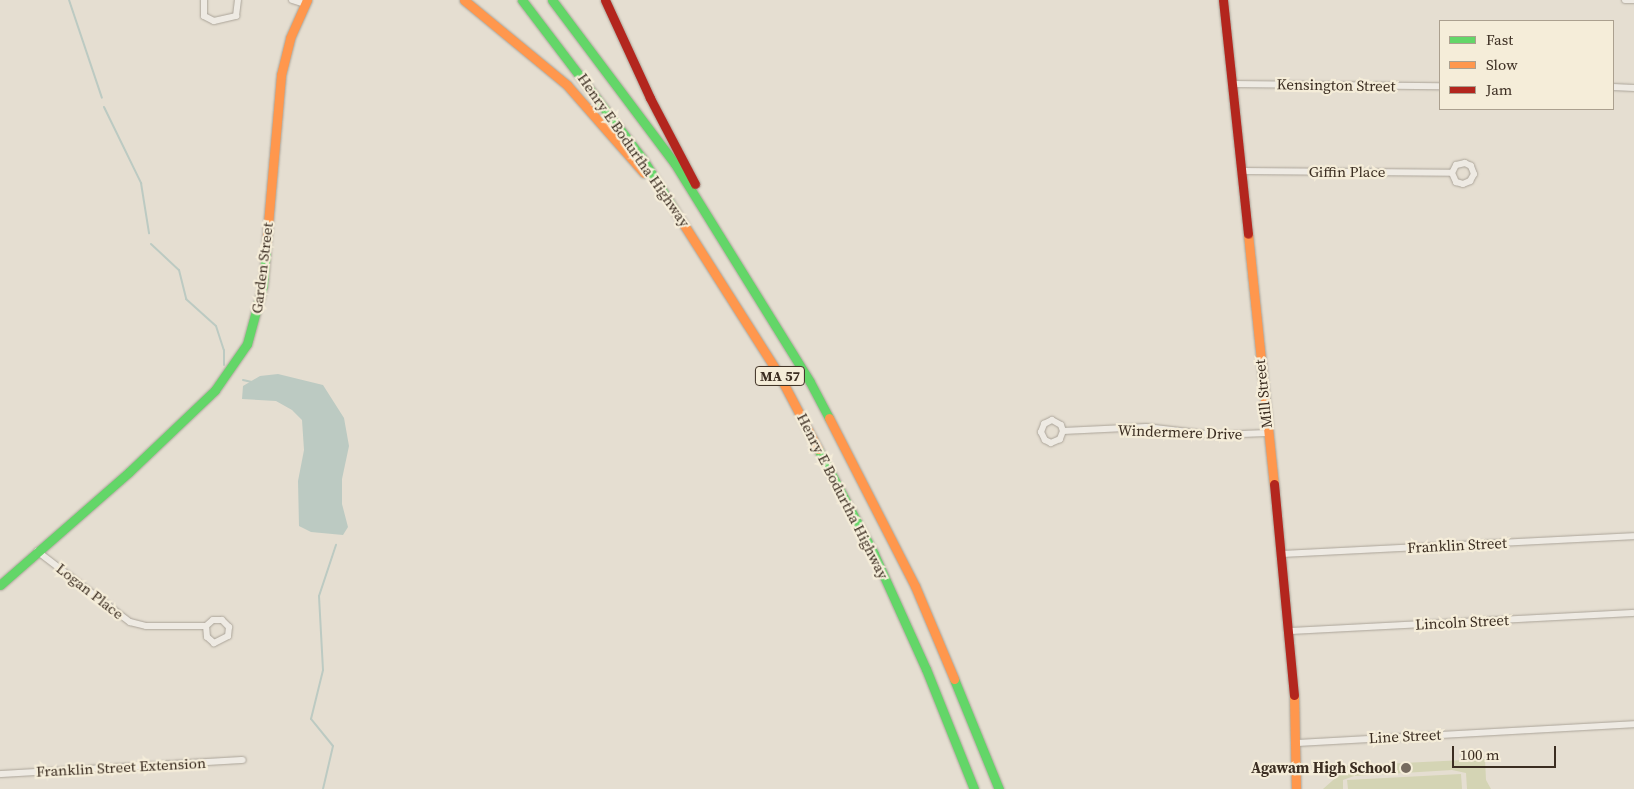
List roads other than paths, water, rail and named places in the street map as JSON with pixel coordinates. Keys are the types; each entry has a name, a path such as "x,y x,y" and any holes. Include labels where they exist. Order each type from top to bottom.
{"main road":[{"path":"464,0 545,65 602,122 651,182 739,308"},
{"name":"Henry E Bodurtha Highway","path":"522,0 642,158 739,308 816,440 874,554 926,669 974,789"},
{"name":"Henry E Bodurtha Highway","path":"552,0 645,122 731,252 810,382 878,510 946,657 999,789"},
{"path":"605,0 653,104 731,252"},
{"name":"Mill Street","path":"1223,0 1267,432 1296,688 1296,789"},
{"name":"Garden Street","path":"0,584 130,472 215,390 247,344 263,285 281,75 290,38 306,2"}],"street":[{"path":"204,0 204,16 214,21 236,16 238,0"},
{"path":"292,0 306,2"},
{"path":"1625,0 1634,0"},
{"name":"Kensington Street","path":"1232,84 1439,86"},
{"path":"1614,87 1634,88"},
{"name":"Giffin Place","path":"1241,171 1452,173"},
{"name":"Windermere Drive","path":"1063,431 1146,428 1215,435 1267,432"},
{"name":"Franklin Street","path":"1280,554 1634,536"},
{"name":"Logan Place","path":"38,551 130,622 146,626 206,626"},
{"name":"Lincoln Street","path":"1289,631 1634,613"},
{"name":"Line Street","path":"1296,742 1634,724"},
{"name":"Franklin Street Extension","path":"0,774 243,760"}],"waterway":[{"path":"69,0 102,98"},
{"path":"104,107 141,183 149,233"},
{"path":"151,244 179,270 186,299 216,326 224,350 224,365"},
{"path":"243,380 252,382"},
{"path":"323,789 333,746 311,719 323,670 319,596 336,545"}],"place":[{"name":"Agawam High School","path":"1406,768"}]}
